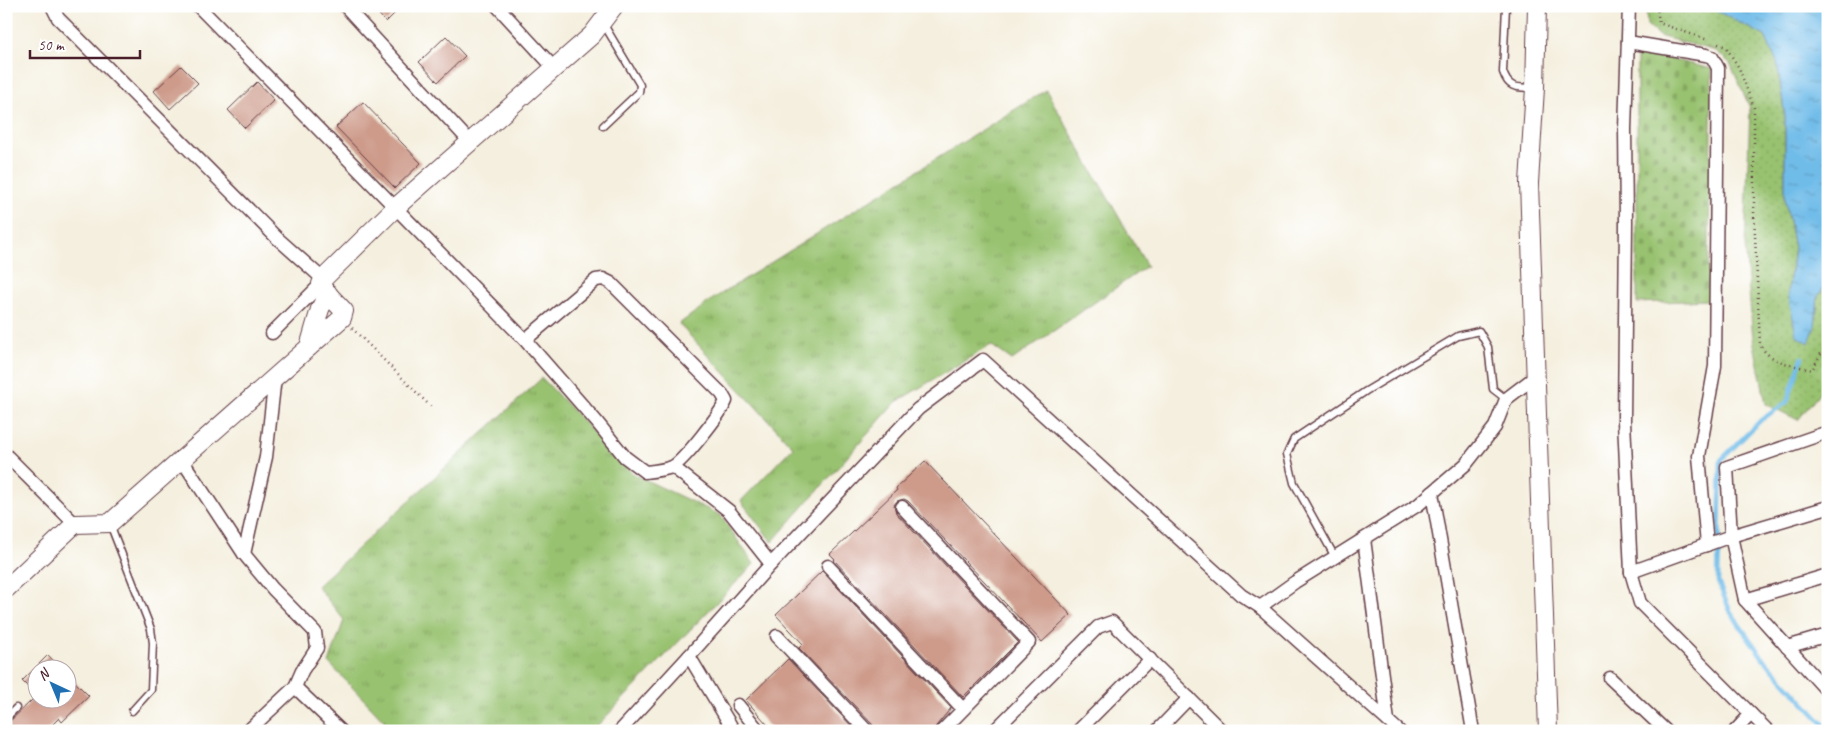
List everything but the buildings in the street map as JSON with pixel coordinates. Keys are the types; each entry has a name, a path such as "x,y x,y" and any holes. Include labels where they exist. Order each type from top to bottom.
{"street":[{"path":"6,589 75,524 110,523 309,348 342,318 344,311 324,285 58,18 52,6"},
{"path":"198,6 525,340 625,457 645,472 674,467 711,424 722,410 726,401 722,394 611,283 604,279 596,280 525,340"},
{"path":"345,6 470,142"},
{"path":"497,6 554,68"},
{"path":"272,333 324,285 395,208 592,35 614,6"},
{"path":"1537,6 1535,88 1529,183 1548,731"},
{"path":"1629,6 1625,129 1624,421 1631,572 1640,603 1768,731"},
{"path":"1628,42 1706,55 1712,57 1718,68 1715,366 1699,456 1707,545"},
{"path":"309,348 320,309 324,285"},
{"path":"620,731 771,564 918,409 983,360 1241,595 1260,607 1399,731"},
{"path":"244,554 266,457 275,377"},
{"path":"1260,607 1418,505 1466,464 1495,427 1506,399 1535,377"},
{"path":"1828,432 1727,467 1731,536 1745,600 1828,692"},
{"path":"6,455 75,524"},
{"path":"182,460 244,554 273,589 315,632 317,648 302,671 295,687 248,731"},
{"path":"674,467 729,511 771,564"},
{"path":"1432,493 1473,731"},
{"path":"902,507 1029,642 942,731"},
{"path":"1631,572 1731,536 1828,507"},
{"path":"1364,539 1388,721"},
{"path":"828,566 963,709"},
{"path":"1745,600 1828,576"},
{"path":"994,731 1098,627 1112,622 1222,731"},
{"path":"1787,647 1828,635"},
{"path":"777,636 867,731"},
{"path":"689,656 734,731"},
{"path":"1078,731 1150,659"},
{"path":"1610,678 1666,731"},
{"path":"295,687 333,728"},
{"path":"1157,731 1189,698"},
{"path":"738,705 759,731"},
{"path":"1735,731 1751,714"}],"lane":[{"path":"1506,6 1503,72 1506,80 1514,86 1535,88"},
{"path":"602,22 640,85 639,92 603,126"},
{"path":"1335,557 1294,483 1287,454 1294,439 1366,391 1458,336 1479,331 1488,347 1493,389 1506,399"},
{"path":"110,523 150,629 153,643 151,690 132,711"},
{"path":"6,718 16,708"}],"path":[{"path":"1657,6 1659,23 1709,41"},
{"path":"1718,44 1726,47 1739,68 1754,108 1754,213 1760,344 1773,358 1812,370 1828,341"},
{"path":"342,318 433,408"}],"green space":[{"path":"1646,6 1707,6 1765,36 1777,62 1785,117 1785,199 1794,248 1788,293 1808,342 1815,326 1818,296 1828,281 1828,383 1798,420 1766,404 1753,339 1745,245 1750,108 1730,63 1716,51 1659,36 1647,25"},
{"path":"1637,51 1712,69 1708,300 1637,303"},
{"path":"1046,90 1147,266 1012,360 991,345 896,402 772,542 741,501 793,447 679,324 713,299"},
{"path":"542,378 633,474 720,515 754,564 592,731 394,731 329,663 344,620 317,586"}],"water":[{"path":"1707,6 1828,6 1828,281 1818,296 1815,326 1809,343 1796,335 1788,293 1794,248 1785,199 1785,117 1777,62 1765,36"}],"waterway":[{"path":"1802,358 1787,402 1761,420 1721,460 1718,582 1731,613 1763,658 1828,729"}]}
